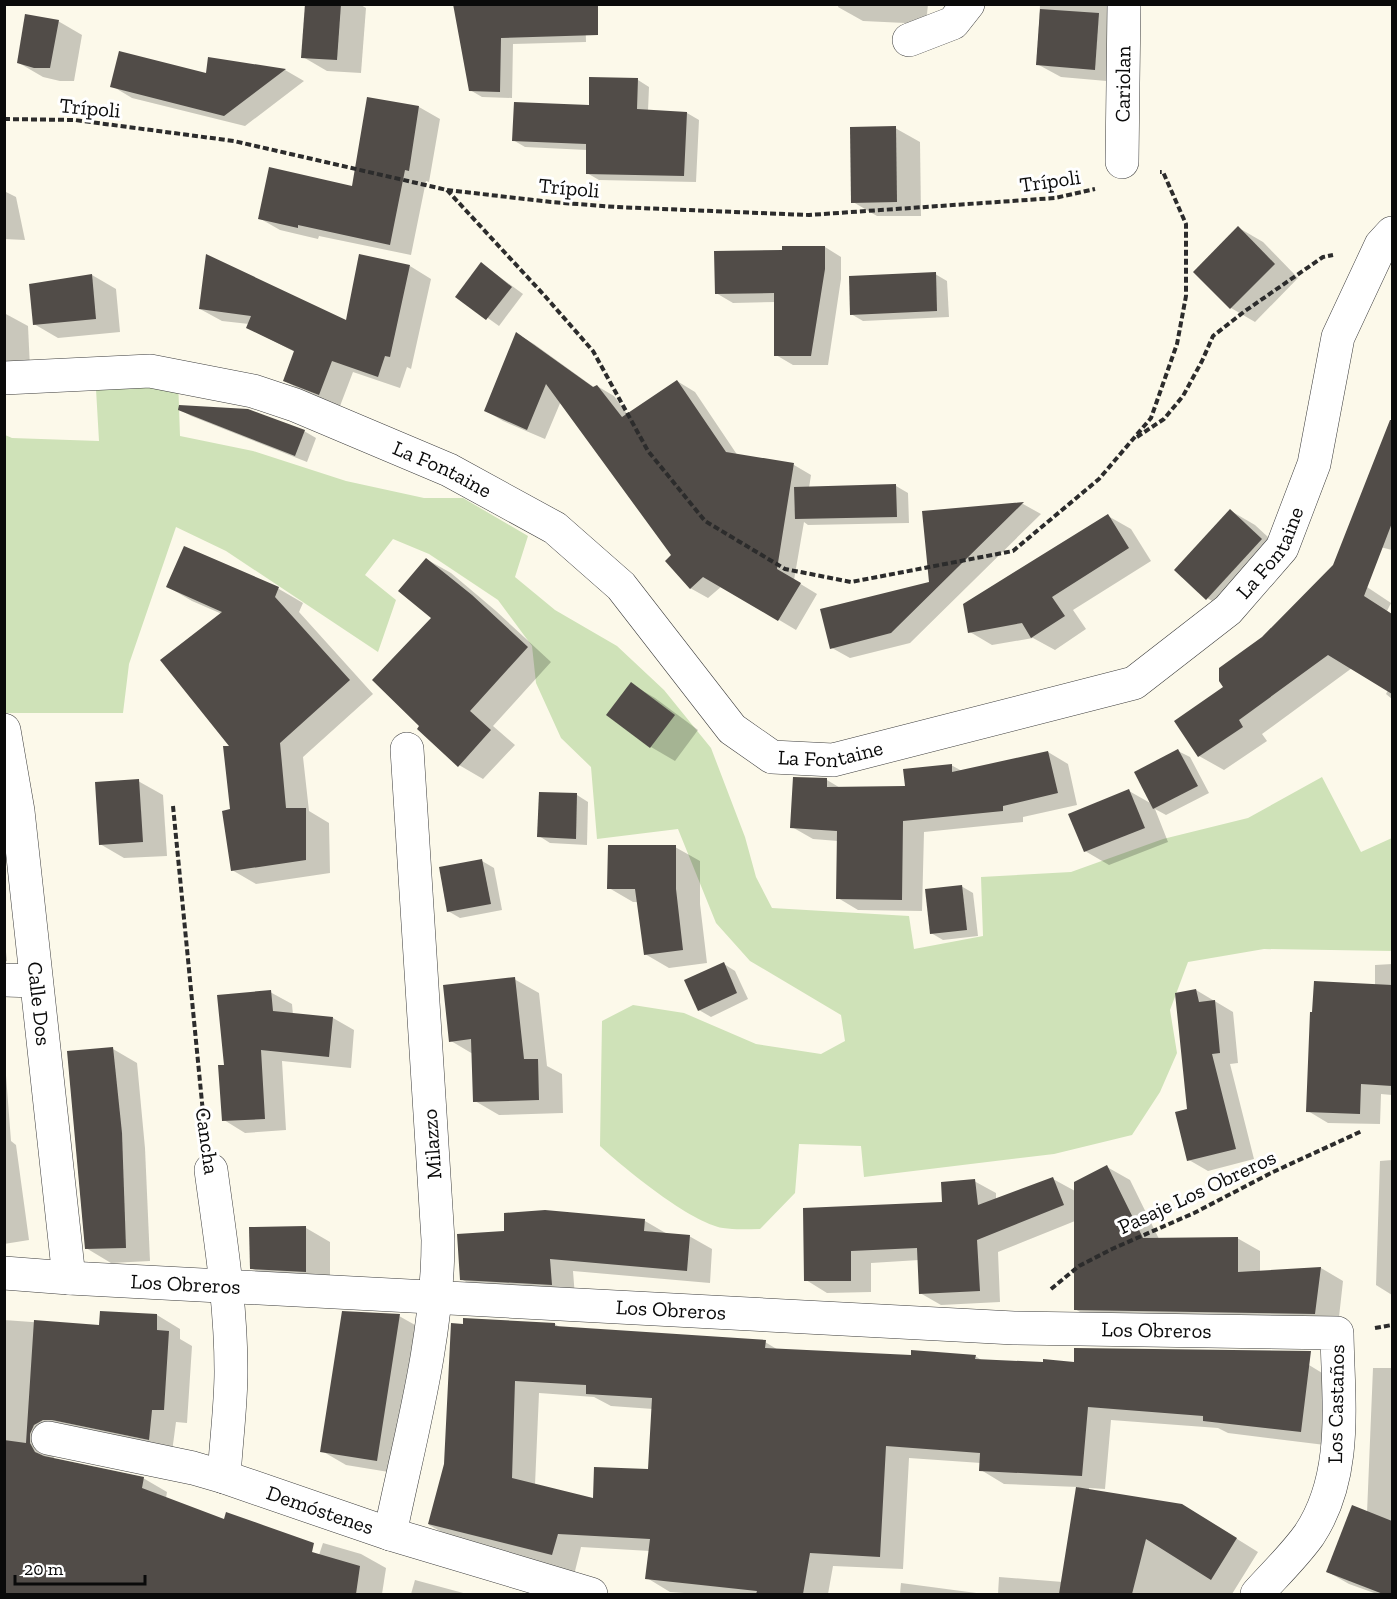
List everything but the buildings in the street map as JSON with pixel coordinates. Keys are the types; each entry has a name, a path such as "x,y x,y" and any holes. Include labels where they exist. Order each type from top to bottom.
{"street":[{"path":"909,40 953,23 968,4"},
{"name":"Cariolan","path":"1122,162 1124,4"},
{"name":"La Fontaine","path":"4,378 150,371 253,391 295,405 449,470 555,528 621,586 732,729 772,757 832,760 1134,683 1228,610 1282,548 1314,464 1338,338 1381,245 1392,233"},
{"name":"Calle Dos","path":"4,730 11,811 20,980 69,1278"},
{"name":"Milazzo","path":"390,1534 436,1298 438,1240 407,749"},
{"name":"Cancha","path":"211,1170 227,1287 231,1374 224,1477"},
{"name":"Los Obreros","path":"4,1273 227,1287 1014,1328 1337,1333"},
{"name":"Los Castaños","path":"1257,1594 1308,1536 1326,1504 1333,1482 1338,1449 1337,1333"},
{"name":"Demóstenes","path":"48,1438 193,1468 390,1534 591,1594"}],"path":[{"name":"Trípoli","path":"4,119 75,120 234,141 447,190 584,205 808,215 1055,198 1107,186 1122,162"},
{"path":"447,190 593,351 648,451 705,521 785,568 851,582 1012,551 1099,479 1151,418 1177,344 1186,296 1186,224 1163,172 1122,162"},
{"path":"1132,440 1164,419 1183,396 1213,336 1323,257"},
{"name":"Cancha","path":"173,806 204,1130 211,1170"},
{"name":"Pasaje Los Obreros","path":"1050,1290 1079,1266 1112,1249 1194,1213 1273,1172 1362,1131"}],"green space":[{"path":"178,378 180,436 253,451 346,481 424,498 463,498 528,536 515,577 555,610 617,646 664,690 711,748 745,837 756,877 772,908 909,916 914,949 983,936 981,877 1071,872 1163,839 1248,818 1322,777 1361,852 1392,838 1392,951 1264,949 1188,962 1170,1010 1177,1053 1160,1092 1132,1135 1054,1154 864,1177 861,1146 799,1144 795,1193 760,1229 728,1229 710,1224 659,1194 600,1146 602,1021 633,1005 684,1013 756,1044 821,1054 845,1041 841,1015 750,961 716,923 678,829 597,839 591,767 561,738 536,683 532,646 498,600 429,554 393,539 365,575 396,600 378,652 226,551 176,527 129,664 123,713 5,713 5,435 12,438 99,441 96,389"}]}
